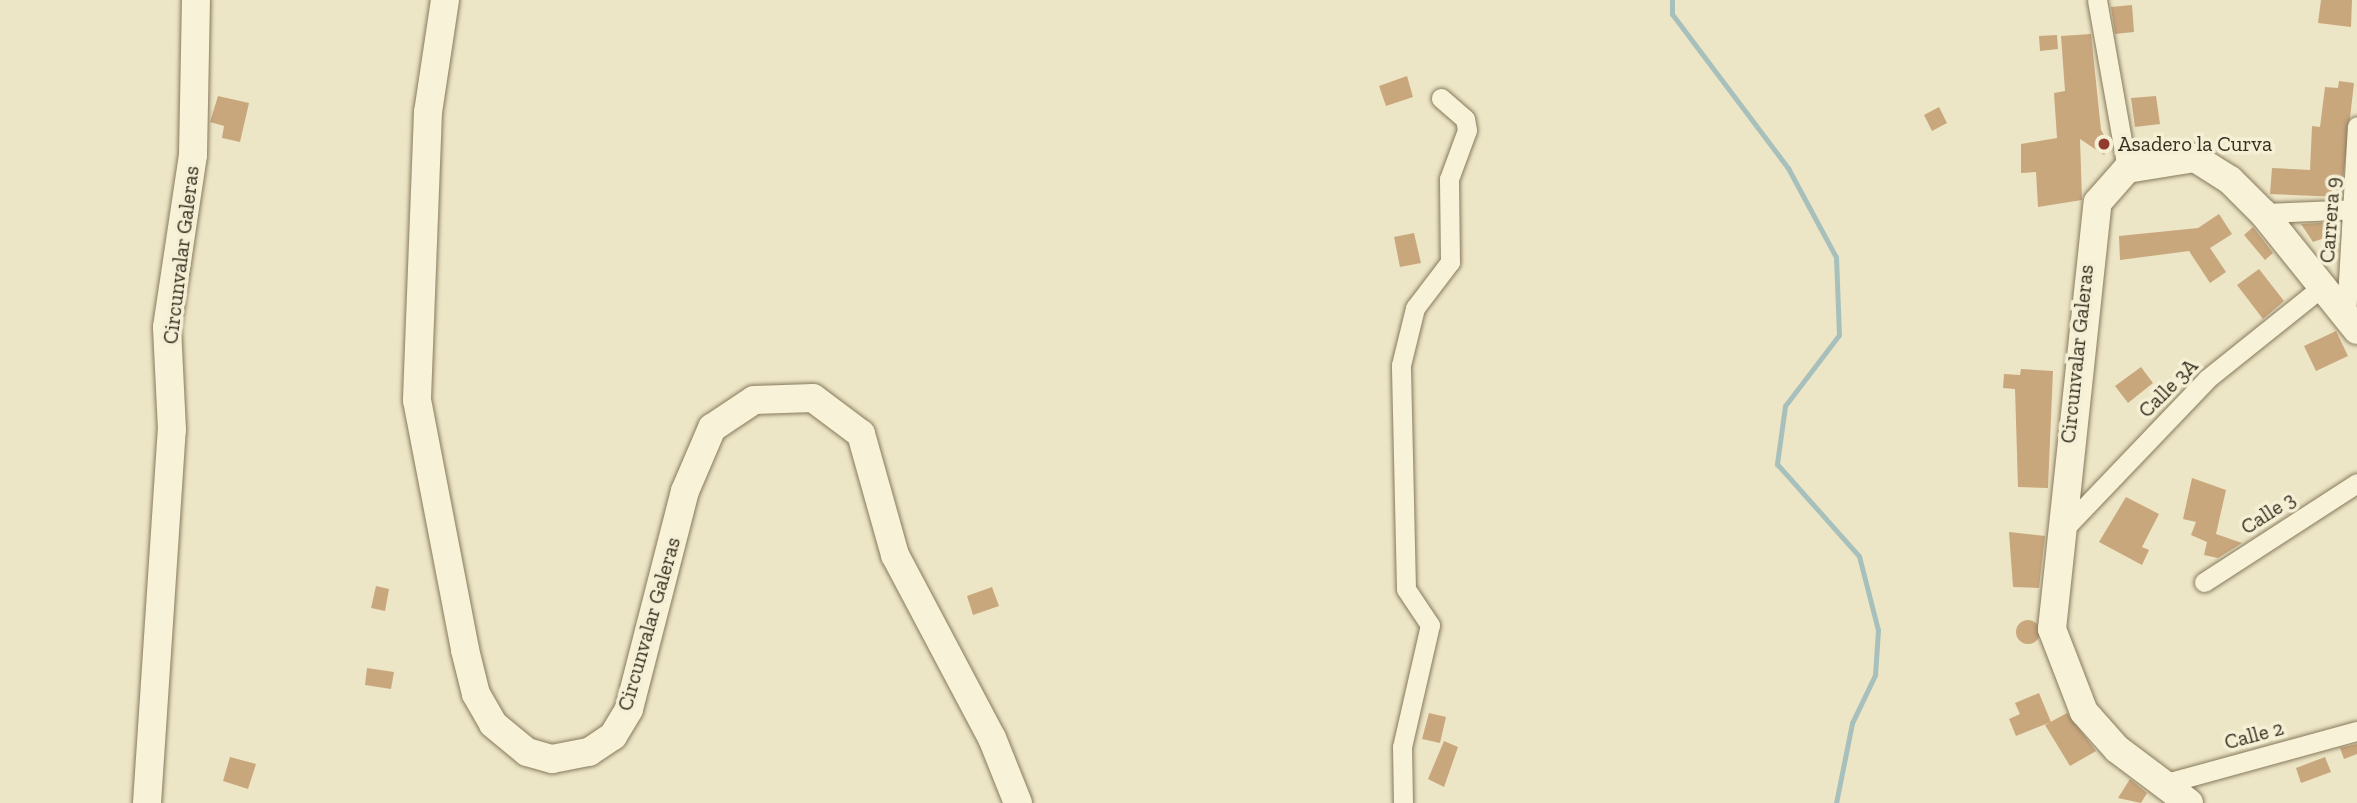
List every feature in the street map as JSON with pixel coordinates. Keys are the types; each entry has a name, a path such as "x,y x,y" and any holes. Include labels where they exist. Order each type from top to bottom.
{"main road":[{"name":"Circunvalar Galeras","path":"147,803 172,430 167,327 193,155 195,0"},
{"name":"Circunvalar Galeras","path":"445,0 428,112 417,400 465,650 476,694 493,724 527,752 552,759 589,752 613,736 629,709 685,491 712,428 754,400 800,396 837,411 861,434 876,471 895,555 992,738 1018,803"},
{"path":"2127,169 2195,158 2230,180 2263,213 2351,323"},
{"name":"Circunvalar Galeras","path":"2127,169 2098,202 2088,243 2058,535 2052,629 2063,668 2084,712 2163,784 2189,803"}],"street":[{"path":"2097,0 2127,169"},
{"path":"1403,803 1402,747 1430,625 1406,589 1401,365 1415,308 1450,262 1449,178 1467,130 1465,119 1441,98"},
{"name":"Carrera 9","path":"2351,323 2357,127"},
{"path":"2263,213 2356,209"},
{"name":"Calle 3A","path":"2058,535 2207,379 2322,287"},
{"name":"Calle 3","path":"2204,582 2357,483"},
{"name":"Calle 2","path":"2163,784 2357,731"}],"building":[{"path":"2321,0 2352,0 2351,27 2318,23"},
{"path":"2132,5 2134,32 2115,34 2111,7"},
{"path":"2091,34 2101,130 2111,147 2104,155 2080,139 2082,200 2038,207 2036,172 2021,173 2021,144 2057,138 2054,93 2065,91 2061,36"},
{"path":"2057,35 2058,49 2040,51 2039,36"},
{"path":"1407,76 1413,97 1386,106 1379,86"},
{"path":"2339,81 2354,83 2341,197 2270,194 2272,168 2310,170 2312,126 2320,127 2325,87 2338,88"},
{"path":"218,96 249,103 240,142 222,138 224,126 210,122"},
{"path":"2156,96 2160,124 2135,127 2131,98"},
{"path":"1939,107 1947,123 1932,131 1924,115"},
{"path":"2219,214 2232,234 2210,248 2226,272 2210,283 2189,251 2120,260 2119,236 2198,228"},
{"path":"2339,222 2339,233 2313,242 2301,224"},
{"path":"2253,227 2273,253 2265,260 2244,235"},
{"path":"1414,233 1421,263 1400,267 1394,237"},
{"path":"2259,269 2284,301 2263,319 2237,285"},
{"path":"2336,331 2348,356 2316,371 2304,346"},
{"path":"2141,367 2153,383 2128,403 2115,386"},
{"path":"2021,369 2053,371 2048,488 2018,487 2015,389 2003,388 2004,374 2020,375"},
{"path":"2192,478 2226,490 2216,534 2242,543 2218,558 2204,555 2207,542 2191,535 2196,522 2183,519"},
{"path":"2126,497 2159,514 2142,547 2149,550 2142,565 2099,542"},
{"path":"2009,532 2045,536 2039,588 2013,587"},
{"path":"376,586 389,589 385,611 371,608"},
{"path":"992,587 999,606 973,615 967,596"},
{"path":"2028,620 2039,627 2040,632 2033,643 2028,644 2017,637 2016,632 2023,621"},
{"path":"367,668 394,672 391,689 365,685"},
{"path":"2039,693 2051,722 2016,736 2009,719 2020,714 2015,703"},
{"path":"1429,713 1446,717 1440,743 1422,739"},
{"path":"2067,713 2096,751 2070,766 2045,725"},
{"path":"1444,741 1458,747 1444,787 1428,779"},
{"path":"2357,744 2357,754 2344,759 2340,748"},
{"path":"230,757 256,764 248,789 223,781"},
{"path":"2325,757 2331,772 2301,783 2296,768"},
{"path":"2130,779 2147,793 2141,803 2118,798"}],"waterway":[{"path":"1672,0 1672,14 1788,168 1836,257 1839,335 1785,406 1777,464 1859,556 1878,630 1875,675 1852,723 1836,803"}],"place":[{"name":"Asadero la Curva","path":"2104,144"}]}
